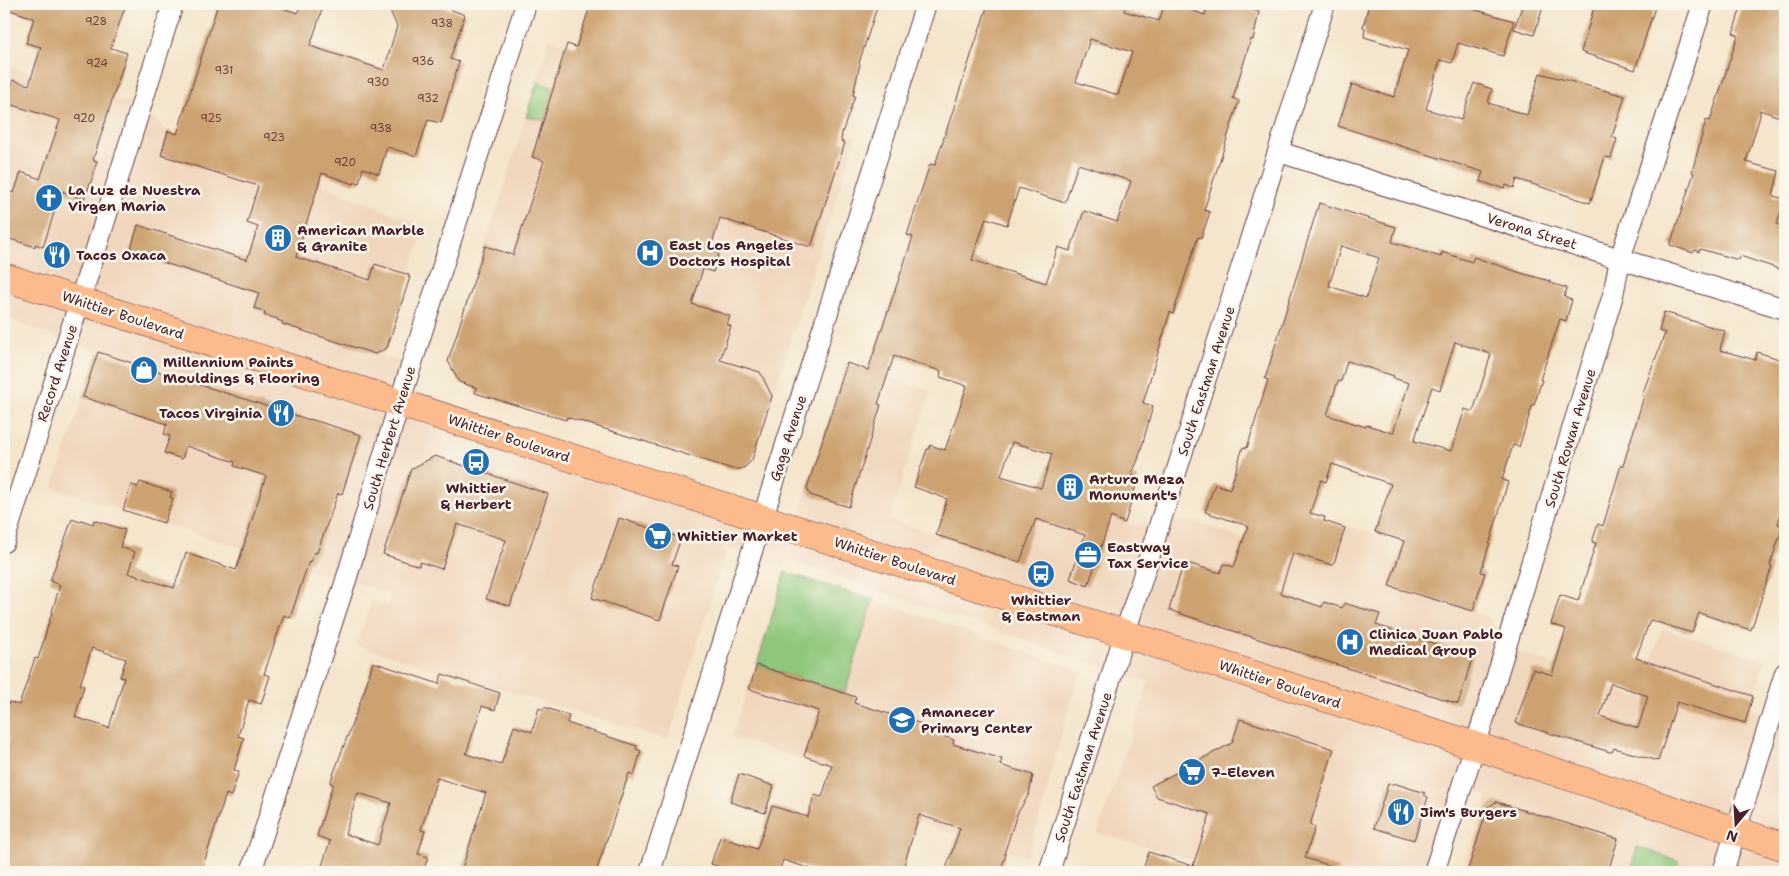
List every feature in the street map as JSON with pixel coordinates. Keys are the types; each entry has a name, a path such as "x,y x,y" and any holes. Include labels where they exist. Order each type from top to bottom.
{"main road":[{"name":"Whittier Boulevard","path":"4,276 399,404 763,518 1475,746 1785,847"}],"street":[{"name":"Record Avenue","path":"4,542 173,4"},
{"name":"South Herbert Avenue","path":"251,872 346,580 399,404 526,4"},
{"name":"Gage Avenue","path":"650,872 926,4"},
{"name":"South Eastman Avenue","path":"1050,872 1326,4"},
{"name":"South Rowan Avenue","path":"1434,872 1475,746 1614,295 1620,259 1703,4"},
{"name":"Verona Street","path":"1279,152 1785,309"},
{"path":"1723,872 1785,673"}],"shaded area":[{"name":"East Los Angeles Doctors Hospital","path":"550,38 856,137 752,460 745,467 732,469 567,417 566,420 558,418 559,414 553,412 551,416 475,393 476,388 459,382 448,361"},
{"path":"4,64 141,107 168,131 276,166 425,227 381,351 387,357 411,365 399,403 795,529 847,363 931,391 889,520 936,534 945,504 1026,534 1055,468 1092,513 1132,526 1192,520 1243,539 1239,553 1306,515 1404,542 1390,586 1489,617 1506,647 1639,698 1662,628 1765,660 1749,709 1785,722 1785,872 1723,872 1703,865 1700,872 1462,872 1488,795 1462,787 1434,872 1244,872 1244,869 1197,854 1193,860 1098,833 1149,682 787,560 785,567 722,546 725,554 668,740 356,645 372,601 387,607 391,594 53,488 98,352 4,318"},
{"name":"Amanecer Primary Center","path":"785,572 929,618 1076,670 1078,677 1051,772 1045,802 1027,857 883,811 890,788 732,737"}],"green space":[{"path":"537,82 554,88 549,103 546,103 548,106 544,120 526,117"},
{"path":"785,572 873,600 845,693 757,665"},
{"path":"1637,847 1679,861 1676,872 1656,872 1632,865"}],"building":[{"path":"4,4 126,4 111,48 127,53 93,160 97,161 91,182 84,199 61,191 43,247 35,244 35,247 4,237 4,190 14,193 21,172 40,179 60,120 6,103 13,80 29,85 41,47 26,43 34,18 4,8"},
{"path":"218,4 269,4 298,13 300,4 324,4 310,46 384,70 397,26 387,4 436,4 465,15 450,59 459,62 441,123 428,120 416,156 387,147 379,174 363,168 359,183 355,182 354,184 322,173 296,257 370,280 375,264 409,275 408,277 410,277 387,348 375,354 282,324 283,322 278,319 264,315 265,312 254,308 259,293 130,252 138,225 247,260 258,227 247,223 258,186 161,155 168,131 177,134"},
{"name":"East Los Angeles Doctors Hospital","path":"591,4 878,4 859,63 853,95 855,96 842,133 841,141 845,143 811,247 720,218 710,250 719,253 713,272 703,269 692,304 730,316 727,325 731,326 720,360 760,372 772,396 752,460 740,469 732,469 567,417 566,420 475,393 477,388 459,382 448,361 485,246 513,255 544,161 532,157 567,44 576,47"},
{"path":"988,4 1126,4 1124,11 1159,21 1165,4 1172,4 1205,15 1208,4 1231,4 1259,12 1253,40 1251,39 1233,98 1239,101 1204,210 1210,212 1201,238 1198,237 1173,314 1170,312 1143,403 1153,406 1138,460 1131,475 1138,477 1125,523 1111,517 1088,586 1070,579 1085,535 1036,519 1020,562 936,535 947,499 914,487 930,445 945,450 967,386 940,377 941,371 894,356 878,404 881,405 849,507 810,495 807,488 847,363 868,370 913,237 907,235 930,164 935,165","holes":["1090,39 1132,52 1118,95 1076,82","1078,164 1131,181 1117,222 1084,211 1070,251 1058,247 1046,283 972,260 986,218 1007,225 1019,188 1065,203","1012,442 1052,454 1041,488 1001,476"]},
{"path":"1369,4 1470,4 1469,8 1514,21 1503,56 1458,43 1452,63 1440,60 1426,109 1461,120 1474,83 1492,89 1488,103 1527,115 1540,73 1625,96 1612,137 1617,139 1611,158 1605,157 1590,203 1517,179 1514,188 1506,185 1505,188 1494,186 1480,181 1483,172 1338,126 1352,84 1394,97 1408,50 1364,37 1365,28 1363,27"},
{"path":"1523,4 1544,4 1534,35 1514,29"},
{"path":"1595,4 1656,4 1635,70 1581,52"},
{"path":"1742,4 1785,4 1785,119 1760,110 1760,116 1746,162 1779,171 1773,196 1785,199 1777,224 1785,227 1785,271 1740,256 1739,260 1700,249 1699,252 1695,250 1693,253 1670,245 1694,173 1692,172 1706,120 1710,121 1738,35 1733,33"},
{"path":"1319,203 1396,227 1392,242 1441,257 1442,252 1472,262 1474,257 1567,288 1564,297 1572,300 1566,321 1560,319 1519,447 1513,445 1502,480 1508,482 1481,572 1485,573 1473,611 1389,586 1404,541 1375,532 1391,484 1332,464 1326,482 1321,480 1310,513 1325,517 1324,521 1345,528 1335,560 1332,565 1293,553 1280,593 1322,607 1324,602 1342,608 1344,603 1380,614 1376,625 1473,656 1458,704 1169,610 1184,562 1220,573 1224,564 1234,567 1248,526 1205,512 1215,484 1230,489 1243,447 1247,448 1268,380 1265,379","holes":["1341,246 1379,258 1366,298 1329,286","1455,342 1491,354 1473,412 1465,409 1451,451 1414,441 1432,387 1440,390","1347,361 1394,376 1393,378 1409,383 1393,433 1327,415 1338,381 1341,382"]},
{"path":"1664,312 1725,331 1720,350 1755,360 1757,352 1785,361 1785,497 1778,524 1783,526 1751,630 1699,613 1692,633 1650,620 1636,658 1753,696 1745,723 1677,702 1658,761 1614,748 1610,752 1516,723 1533,669 1552,675 1566,629 1551,624 1560,595 1578,601 1596,543 1592,542 1598,524 1603,526 1644,396 1642,395 1665,333 1659,331","holes":["1611,683 1648,696 1638,728 1600,716"]},
{"path":"98,352 361,435 342,494 338,493 317,553 315,552 311,562 309,561 290,618 284,615 264,674 270,676 261,704 249,700 238,736 244,738 234,770 239,772 231,796 226,794 201,872 4,872 4,758 9,738 4,736 4,706 7,708 9,702 19,705 35,658 38,659 60,585 50,581 72,519 93,524 94,520 125,530 120,547 135,552 128,573 174,588 186,553 236,570 266,476 234,466 235,462 186,446 182,459 164,453 170,436 164,434 167,424 83,397","holes":["92,648 126,659 120,677 124,678 109,728 75,717 84,686 80,685"]},
{"path":"435,456 548,494 510,606 486,599 506,540 457,524 442,569 420,562 419,566 383,554 411,469"},
{"path":"140,482 172,492 170,497 173,498 164,523 123,510 131,485 138,487"},
{"path":"619,518 681,538 672,564 678,566 660,620 592,598"},
{"path":"373,662 439,684 442,674 500,693 495,710 482,706 466,754 501,765 514,726 532,732 539,708 543,710 544,707 569,716 567,723 637,746 636,749 641,751 634,775 629,773 596,872 461,872 486,793 437,778 421,830 425,831 418,854 428,857 423,872 320,872 330,841 317,836 333,784 330,783 365,689","holes":["358,793 391,803 378,845 345,834"]},
{"path":"757,665 856,697 854,703 922,724 921,729 954,740 953,744 1002,759 1000,765 1033,775 1029,794 1017,814 1000,872 945,872 960,828 919,815 902,872 821,872 783,860 779,872 734,872 711,864 720,837 757,849 772,806 808,817 814,795 822,797 832,765 804,756 819,711 749,689"},
{"path":"1240,719 1334,749 1310,825 1315,827 1305,858 1338,868 1337,872 1142,872 1149,852 1193,866 1210,814 1157,797 1151,786 1232,743"},
{"path":"739,774 774,786 765,813 730,802"},
{"name":"Jim's Burgers","path":"1393,783 1425,793 1424,795 1428,797 1414,840 1374,828 1388,784 1392,785"},
{"path":"1496,802 1618,839 1608,872 1467,872 1488,807"}],"place":[{"name":"La Luz de Nuestra Virgen Maria","path":"49,198"},
{"name":"American Marble & Granite","path":"278,238"},
{"name":"East Los Angeles Doctors Hospital","path":"650,253"},
{"name":"Tacos Oxaca","path":"57,255"},
{"name":"Millennium Paints Mouldings & Flooring","path":"144,370"},
{"name":"Tacos Virginia","path":"281,413"},
{"name":"Whittier & Herbert","path":"476,462"},
{"name":"Arturo Meza Monument's","path":"1070,487"},
{"name":"Whittier Market","path":"658,536"},
{"name":"Eastway Tax Service","path":"1088,555"},
{"name":"Whittier & Eastman","path":"1041,574"},
{"name":"Clinica Juan Pablo Medical Group","path":"1350,642"},
{"name":"Amanecer Primary Center","path":"902,720"},
{"name":"7-Eleven","path":"1192,772"},
{"name":"Jim's Burgers","path":"1401,812"}]}
